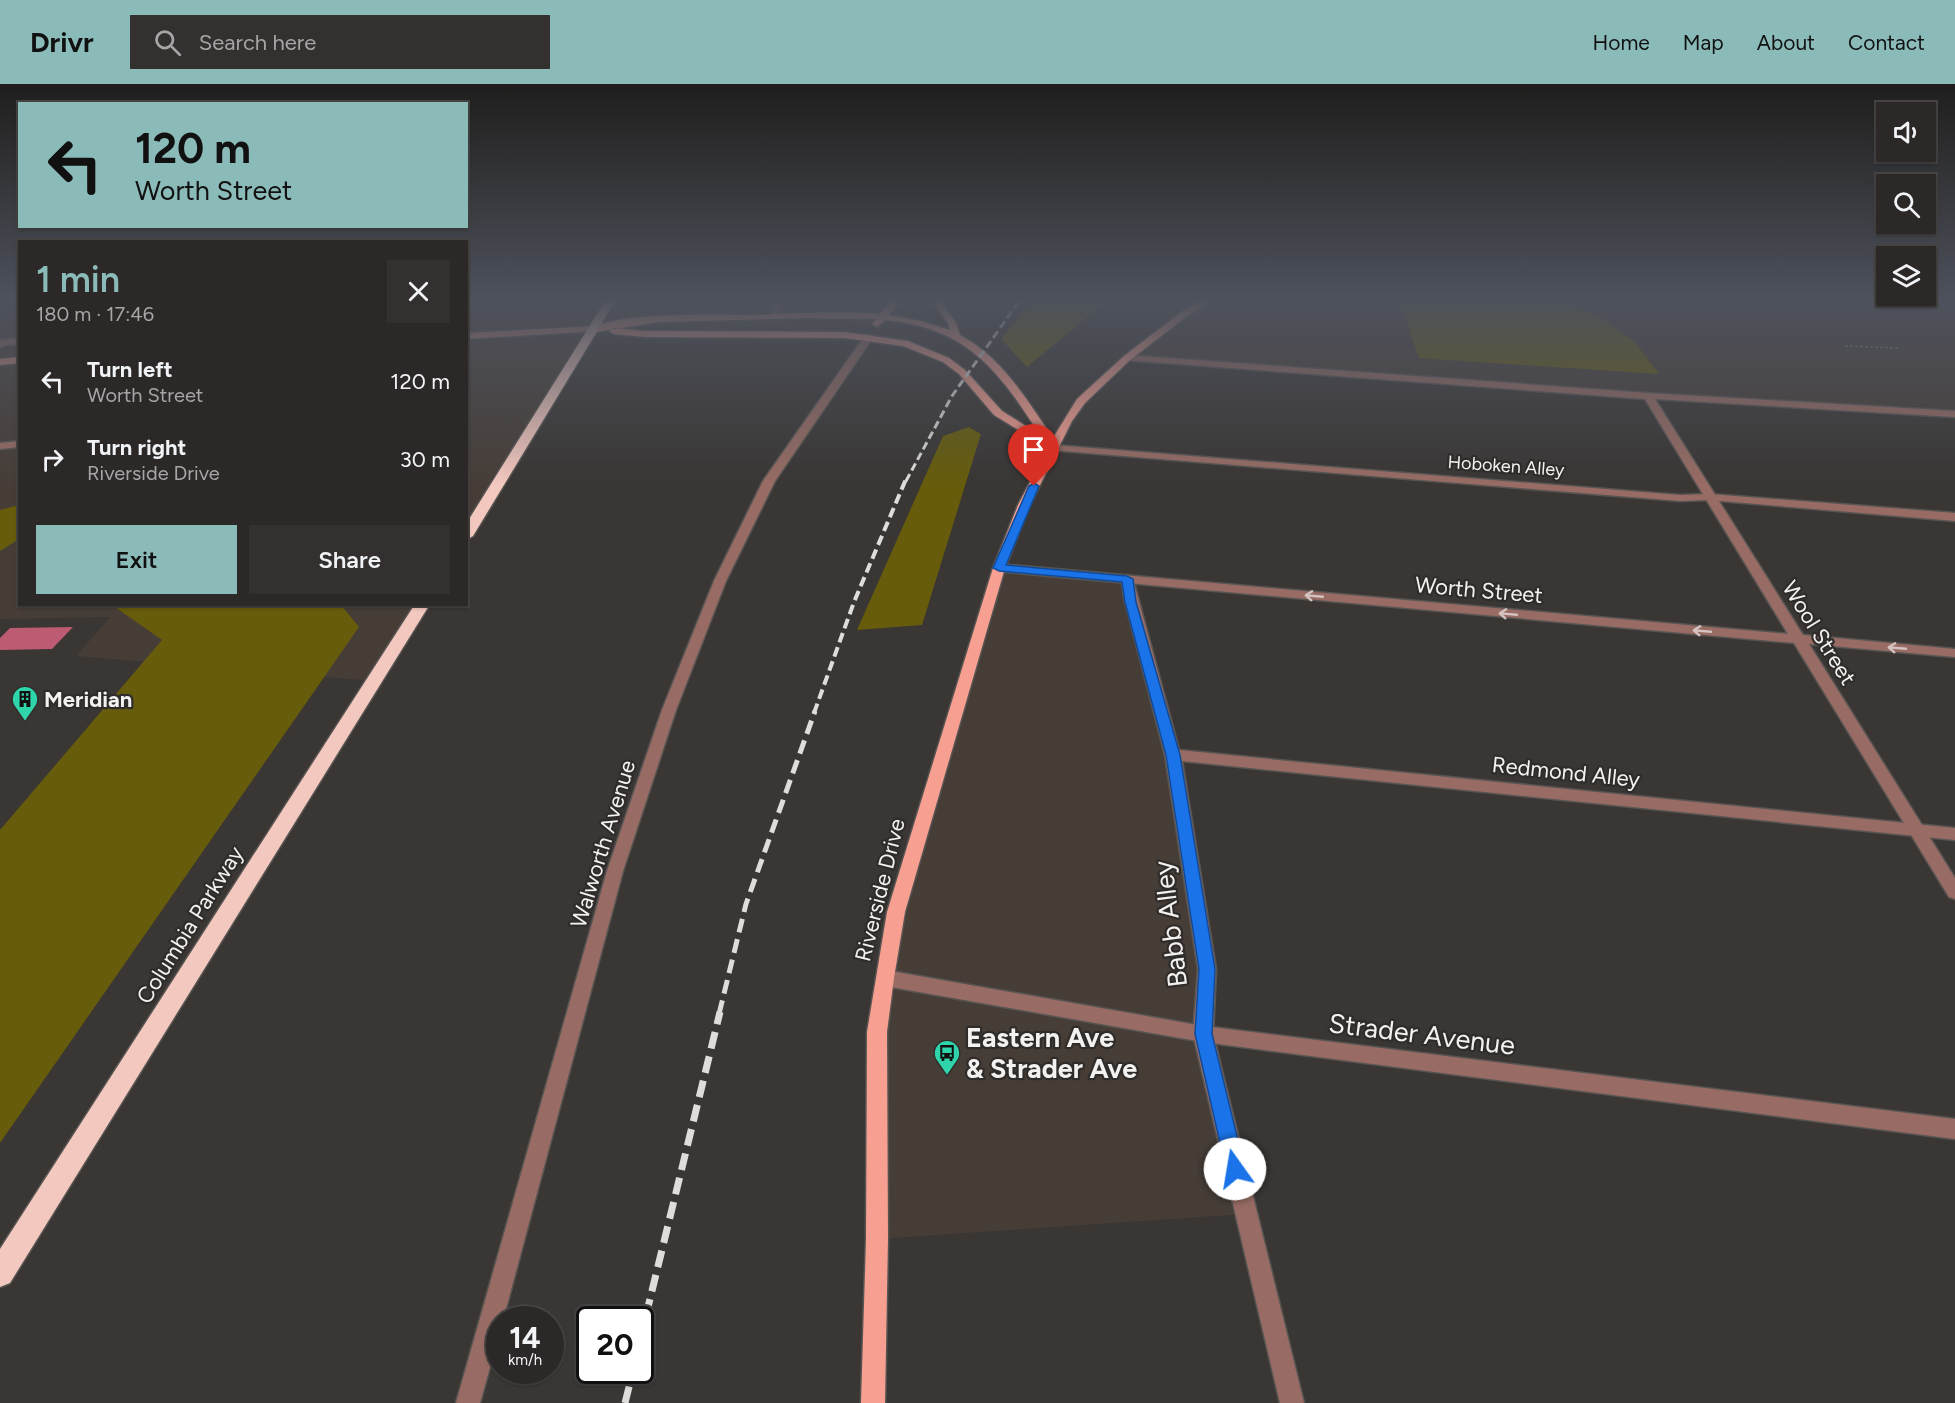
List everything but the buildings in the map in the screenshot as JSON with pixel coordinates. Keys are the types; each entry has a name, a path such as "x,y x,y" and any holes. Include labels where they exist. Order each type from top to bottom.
{"highway":[{"path":"468,533 576,362"},
{"name":"Columbia Parkway","path":"0,1273 422,606"}],"main road":[{"path":"948,362 977,386 998,413 1054,448"},
{"path":"988,362 1022,401 1054,448"},
{"name":"Riverside Drive","path":"873,1403 877,1239 877,1032 896,912 999,568 1024,505 1067,421 1081,401 1123,362"}],"street":[{"name":"Walworth Avenue","path":"468,1403 615,871 669,710 720,581 769,481 851,362"},
{"path":"1176,362 1648,396 1955,414"},
{"name":"Wool Street","path":"1648,396 1955,892"},
{"path":"0,446 18,444"},
{"name":"Hoboken Alley","path":"1054,448 1680,498 1709,497 1955,517"},
{"name":"Worth Street","path":"999,568 1955,653"},
{"name":"Babb Alley","path":"1127,579 1131,602 1173,755 1207,969 1203,1034 1292,1403"},
{"name":"Redmond Alley","path":"1173,755 1955,834"},
{"name":"Strader Avenue","path":"885,978 1203,1034 1955,1129"}],"shaded area":[{"path":"0,362 18,362 18,606 421,606 374,681 76,656 110,617 0,619"},
{"path":"468,362 575,362 468,532"},
{"path":"1022,362 1034,362 1027,367"},
{"path":"1180,362 1955,362 1955,414"},
{"path":"1472,362 1650,362 1659,374"},
{"path":"969,427 981,434 922,625 857,630 943,436"},
{"path":"18,505 18,540 0,551 0,510"},
{"path":"999,568 1127,579 1173,755 1207,969 1203,1034 1246,1214 877,1239 885,978"},
{"path":"113,606 342,606 359,627 0,1143 0,830 162,640"},
{"path":"73,627 52,649 0,650 0,638 10,628"}],"railway":[{"path":"906,481 952,396 976,362"},
{"path":"814,713 854,602 906,479"},
{"path":"719,1014 746,904 815,711"},
{"path":"648,1306 720,1012"},
{"path":"625,1403 630,1384"}],"place":[{"name":"Meridian","path":"25,722"},
{"name":"Eastern Ave & Strader Ave","path":"947,1076"}],"route":[{"path":"1034,486 999,568 1127,579 1131,602 1173,755 1207,969 1203,1034 1235,1169"}]}
